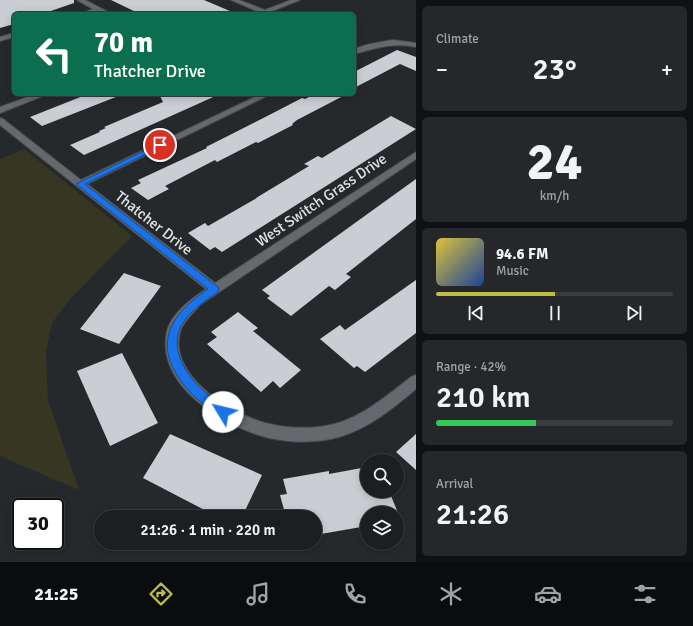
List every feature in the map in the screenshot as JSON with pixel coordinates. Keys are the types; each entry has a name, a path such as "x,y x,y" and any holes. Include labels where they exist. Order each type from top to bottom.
{"street":[{"path":"80,0 105,12"},
{"path":"234,0 260,12"},
{"path":"265,12 297,0"},
{"path":"89,12 99,9"},
{"path":"0,40 12,36"},
{"path":"356,51 367,46 392,43 410,43 416,45"},
{"path":"0,110 38,96"},
{"path":"80,184 263,96"},
{"name":"Thatcher Drive","path":"0,121 214,290"},
{"name":"West Switch Grass Drive","path":"416,155 196,302 181,318 174,330 172,346 176,364 186,380 200,395 223,412 246,423 270,431 298,434 332,431 353,426 380,410 416,381"}],"green space":[{"path":"24,149 132,236 71,298 52,323 46,351 48,400 79,490 0,456 0,159"}],"building":[{"path":"0,0 74,0 74,3 48,12 12,12 12,25 0,28"},
{"path":"111,0 204,0 232,12 136,12"},
{"path":"397,50 416,57 416,71 400,64 356,87 356,71"},
{"path":"83,96 118,96 42,126 30,117"},
{"path":"160,96 216,96 84,155 70,145 100,132 99,131 106,128 104,127 163,102"},
{"path":"311,96 343,96 297,120 292,124 293,125 258,143 256,142 217,162 215,160 165,186 169,189 148,200 131,188 141,183 138,180 207,148 206,147 302,98 305,99"},
{"path":"391,116 416,129 222,252 215,247 210,250 188,233 205,223 208,226 257,198 309,166 304,164 318,156 322,158"},
{"path":"416,179 416,219 346,274 351,277 335,290 329,286 291,316 267,298 270,296 262,290"},
{"path":"124,273 161,286 119,344 80,329"},
{"path":"416,280 416,333 365,372 357,366 354,368 320,339 340,325 345,330"},
{"path":"238,312 258,328 253,331 301,370 280,388 273,381 261,392 207,344 217,337 211,332"},
{"path":"122,353 158,423 110,446 77,371"},
{"path":"170,434 262,475 245,510 205,510 143,478"},
{"path":"416,434 416,470 404,459 404,454 398,454 396,452"},
{"path":"360,468 360,498 392,498 395,506 360,506 360,527 322,534 322,510 284,510 280,495 287,494 283,479 329,471 329,474"}],"route":[{"path":"160,145 80,184 214,290 196,302 181,318 174,330 172,346 176,364 186,380 200,395 223,412"}]}
